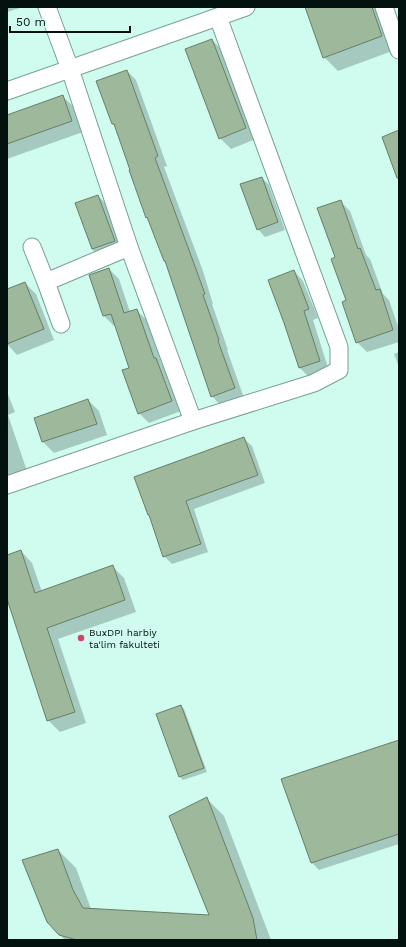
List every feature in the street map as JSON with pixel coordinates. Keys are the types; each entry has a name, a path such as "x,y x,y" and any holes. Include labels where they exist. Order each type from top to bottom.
{"street":[{"path":"48,7 129,247 192,420"},
{"path":"7,91 246,7"},
{"path":"384,7 399,50"},
{"path":"7,485 192,420 314,383 339,370 339,347 218,17"},
{"path":"32,247 61,324"},
{"path":"46,282 129,247"}],"building":[{"path":"305,7 372,7 382,36 323,58"},
{"path":"212,39 246,128 219,139 185,49"},
{"path":"127,70 158,156 155,158 205,294 203,295 235,388 211,397 165,261 147,217 146,218 114,124 112,124 96,81"},
{"path":"63,95 72,121 7,144 7,115"},
{"path":"399,130 399,178 397,178 382,137"},
{"path":"262,177 278,222 257,230 240,184"},
{"path":"98,195 115,241 92,249 75,203"},
{"path":"341,200 358,249 360,248 376,290 380,289 393,330 356,343 342,302 346,300 331,259 335,257 317,208"},
{"path":"109,268 124,313 137,309 154,358 156,358 172,401 138,414 122,370 129,368 111,314 103,316 89,275"},
{"path":"294,270 309,309 304,311 320,361 299,368 268,280"},
{"path":"25,282 44,329 7,344 7,289"},
{"path":"88,399 97,424 42,442 34,418"},
{"path":"244,437 258,475 186,501 201,544 163,557 134,477"},
{"path":"21,550 35,593 113,565 125,600 47,628 75,712 47,721 7,599 7,555"},
{"path":"181,705 204,768 179,777 156,714"},
{"path":"399,740 399,834 311,863 281,779"},
{"path":"207,797 253,918 257,940 77,940 59,935 47,922 22,860 58,849 73,890 83,908 209,915 169,816"}],"place":[{"name":"BuxDPI harbiy ta'lim fakulteti","path":"81,638"}]}
